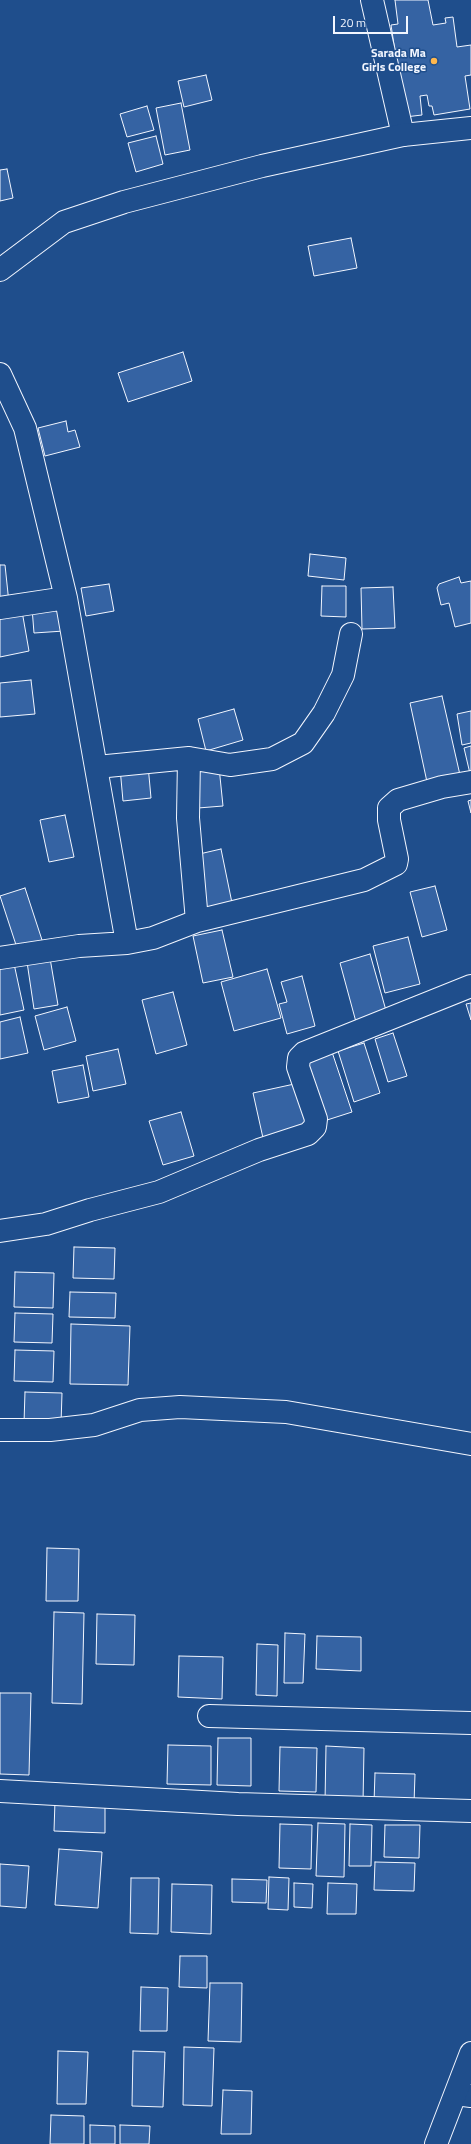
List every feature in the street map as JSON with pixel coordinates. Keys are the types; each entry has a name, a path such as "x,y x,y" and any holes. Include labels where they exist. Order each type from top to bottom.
{"street":[{"path":"372,0 403,135"},
{"path":"0,270 64,222 124,202 262,166 403,135 471,128"},
{"path":"0,374 25,428 66,598 128,943"},
{"path":"0,608 66,598"},
{"path":"97,767 189,758 230,765 272,760 303,743 324,713 343,675 351,634"},
{"path":"189,758 188,818 196,921"},
{"path":"0,958 80,946 128,943 153,938 196,921 252,909 364,880 391,868 396,864 397,859 388,820 389,808 398,800 442,786 471,782"},
{"path":"0,1230 46,1224 90,1210 159,1192 259,1150 308,1134 315,1127 316,1119 298,1067 299,1058 304,1053 471,986"},
{"path":"0,1430 50,1430 94,1424 140,1410 180,1407 286,1412 471,1444"},
{"path":"209,1716 471,1723"},
{"path":"0,1791 238,1804 471,1811"},
{"path":"436,2144 463,2095 471,2053"}],"building":[{"name":"Sarada Ma Girls College","path":"395,0 428,0 433,25 446,23 445,18 453,17 457,47 471,45 471,75 465,76 470,109 434,115 432,106 429,106 427,95 420,96 422,115 405,117 391,25 398,24"},
{"path":"206,75 212,100 184,107 178,81"},
{"path":"181,103 190,150 165,155 156,108"},
{"path":"147,106 154,130 127,137 120,114"},
{"path":"156,136 163,164 136,172 128,143"},
{"path":"7,169 13,198 0,201 0,170"},
{"path":"351,238 357,268 314,276 308,246"},
{"path":"183,352 192,381 128,402 118,373"},
{"path":"66,421 68,432 75,430 80,447 45,456 38,428"},
{"path":"310,554 346,558 344,580 308,576"},
{"path":"0,565 5,565 9,603 0,604"},
{"path":"459,577 461,583 471,581 471,623 455,627 449,603 441,605 437,588 439,584"},
{"path":"109,584 114,611 86,616 81,588"},
{"path":"322,586 346,586 346,617 321,616"},
{"path":"393,587 395,628 362,629 361,588"},
{"path":"62,606 64,631 34,633 32,608"},
{"path":"22,611 29,651 0,657 0,614"},
{"path":"31,680 35,714 0,717 0,683"},
{"path":"442,696 460,775 427,782 410,703"},
{"path":"234,709 243,740 206,751 198,719"},
{"path":"471,711 471,743 462,745 457,714"},
{"path":"471,746 471,778 464,748"},
{"path":"148,765 151,798 123,801 120,768"},
{"path":"219,767 223,806 198,808 195,770"},
{"path":"471,800 471,813 468,801"},
{"path":"65,815 74,857 49,862 40,820"},
{"path":"221,849 232,903 206,909 195,855"},
{"path":"435,886 447,930 422,937 410,892"},
{"path":"25,888 43,943 18,951 0,896"},
{"path":"222,930 233,977 203,983 193,936"},
{"path":"408,937 420,984 385,993 373,946"},
{"path":"370,954 387,1014 356,1022 340,963"},
{"path":"50,958 58,1005 34,1009 27,962"},
{"path":"13,959 24,1010 0,1015 0,962"},
{"path":"267,969 281,1018 234,1031 221,982"},
{"path":"302,976 315,1026 287,1034 279,1004 287,1002 281,982"},
{"path":"173,992 187,1045 156,1054 142,1000"},
{"path":"471,1003 471,1020 466,1004"},
{"path":"67,1007 76,1041 44,1050 35,1016"},
{"path":"20,1017 28,1053 0,1059 0,1022"},
{"path":"393,1033 407,1076 388,1082 375,1039"},
{"path":"364,1043 380,1093 354,1102 338,1051"},
{"path":"118,1049 126,1084 93,1091 86,1056"},
{"path":"332,1052 352,1112 324,1121 305,1060"},
{"path":"83,1065 89,1097 58,1103 52,1071"},
{"path":"299,1083 310,1127 263,1138 253,1093"},
{"path":"181,1112 194,1156 163,1165 149,1121"},
{"path":"74,1247 115,1248 114,1279 73,1278"},
{"path":"15,1272 54,1273 53,1308 14,1307"},
{"path":"70,1292 116,1293 115,1318 69,1317"},
{"path":"15,1313 53,1314 52,1343 14,1342"},
{"path":"71,1324 130,1326 128,1385 70,1384"},
{"path":"15,1350 54,1351 53,1382 14,1381"},
{"path":"25,1392 62,1393 61,1424 24,1423"},
{"path":"47,1548 79,1549 78,1601 46,1601"},
{"path":"54,1612 84,1613 82,1704 52,1703"},
{"path":"97,1614 135,1615 134,1665 96,1664"},
{"path":"285,1633 305,1634 303,1683 284,1683"},
{"path":"317,1636 361,1637 361,1671 316,1669"},
{"path":"257,1644 278,1645 277,1696 256,1695"},
{"path":"179,1656 223,1657 222,1699 178,1697"},
{"path":"0,1693 31,1693 29,1775 0,1774"},
{"path":"218,1738 251,1738 251,1786 217,1785"},
{"path":"168,1745 211,1746 211,1785 167,1784"},
{"path":"326,1746 364,1748 363,1803 325,1802"},
{"path":"280,1747 317,1748 316,1792 279,1791"},
{"path":"375,1773 415,1774 414,1804 374,1803"},
{"path":"55,1801 105,1803 105,1833 54,1831"},
{"path":"318,1823 345,1824 344,1877 316,1876"},
{"path":"280,1824 312,1825 311,1869 279,1868"},
{"path":"350,1824 372,1825 371,1866 349,1866"},
{"path":"385,1825 420,1825 419,1858 384,1857"},
{"path":"59,1849 102,1852 98,1908 55,1905"},
{"path":"375,1862 415,1863 414,1891 374,1890"},
{"path":"0,1864 29,1866 26,1908 0,1906"},
{"path":"269,1877 289,1878 288,1910 268,1909"},
{"path":"131,1878 159,1878 158,1934 130,1933"},
{"path":"232,1879 267,1880 266,1903 232,1902"},
{"path":"294,1883 313,1884 312,1908 294,1907"},
{"path":"328,1883 357,1884 356,1914 327,1914"},
{"path":"172,1884 212,1885 211,1934 171,1932"},
{"path":"180,1956 207,1956 207,1988 179,1987"},
{"path":"210,1983 242,1983 241,2042 208,2041"},
{"path":"141,1987 168,1988 167,2031 140,2031"},
{"path":"184,2047 214,2048 212,2106 183,2105"},
{"path":"58,2051 88,2052 86,2104 57,2104"},
{"path":"133,2051 165,2052 163,2107 132,2106"},
{"path":"223,2090 252,2091 251,2134 221,2134"},
{"path":"51,2115 84,2116 84,2144 50,2144"},
{"path":"90,2125 115,2126 115,2144 90,2144"},
{"path":"120,2125 150,2126 149,2144 120,2144"}],"place":[{"name":"Sarada Ma Girls College","path":"434,61"}]}
